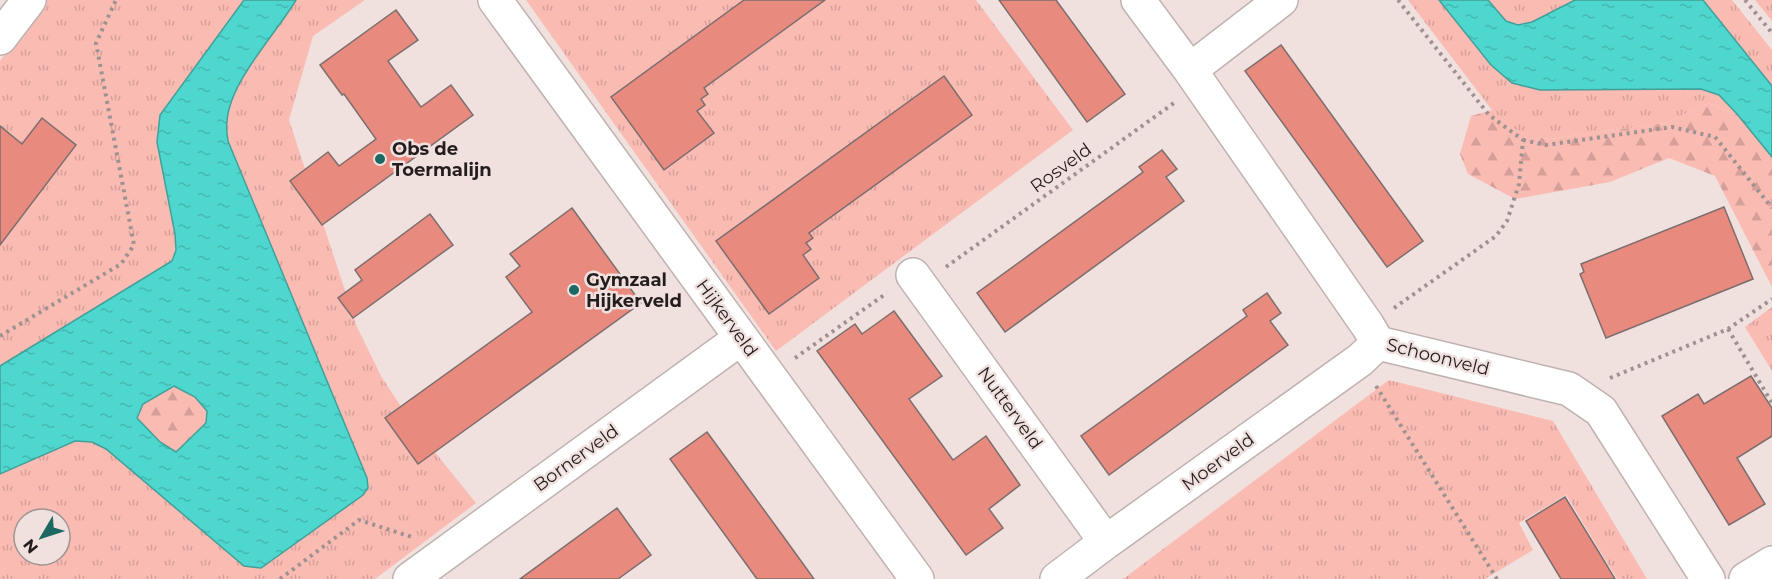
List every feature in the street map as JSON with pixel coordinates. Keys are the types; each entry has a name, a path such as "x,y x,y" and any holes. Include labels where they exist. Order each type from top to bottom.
{"street":[{"path":"0,38 29,0"},
{"name":"Hijkerveld","path":"495,0 917,579"},
{"name":"Schoonveld","path":"1138,0 1195,77 1369,343 1569,389 1601,411 1708,579"},
{"path":"1195,77 1281,0"},
{"name":"Nutterveld","path":"926,274 1106,542"},
{"name":"Bornerveld","path":"410,579 741,338"},
{"name":"Moerveld","path":"1057,579 1369,343"},
{"path":"1746,579 1772,563"}],"path":[{"path":"0,336 121,264 134,245 96,43 116,0"},
{"path":"1398,0 1489,115 1523,140 1546,145 1672,127 1715,137 1772,208"},
{"path":"1745,0 1772,33"},
{"name":"Rosveld","path":"770,376 926,274 1195,77"},
{"path":"1497,579 1369,343 1496,236 1507,221 1519,184 1523,140"},
{"path":"1569,389 1614,376 1728,329 1772,299"},
{"path":"1728,329 1772,404"},
{"path":"280,579 359,520 450,550"}],"green space":[{"path":"45,0 244,0 231,17 171,206 175,241 172,262 0,366 0,61"},
{"path":"296,0 365,0 313,36 289,120 357,327 381,376 413,425 476,503 375,579 0,579 0,474 75,441 92,442 106,449 261,568 363,495 368,488 367,478 228,141 227,122 230,107 244,75"},
{"path":"526,0 976,0 1073,130 776,351"},
{"path":"1408,0 1439,0 1491,65 1512,83 1540,90 1701,89 1719,95 1737,114 1708,103 1666,123 1550,139 1531,137 1510,127 1492,110"},
{"path":"1488,0 1575,0 1533,22 1516,24 1502,17"},
{"path":"1703,0 1732,0 1772,50 1772,86"},
{"path":"1755,0 1772,0 1772,21"},
{"path":"1708,103 1737,114 1772,157 1772,287 1715,176 1669,158 1610,182 1515,199 1468,174 1460,154 1471,116 1492,110 1518,130 1532,136 1550,139 1666,123"},
{"path":"1772,307 1772,371 1745,327"},
{"path":"1389,380 1553,421 1647,579 1617,579 1566,495 1519,523 1533,550 1485,579 1123,579"},
{"path":"174,386 195,397 207,411 206,423 176,452 160,442 137,418 143,404"}],"water":[{"path":"244,0 296,0 244,75 236,91 227,122 228,141 367,478 368,488 363,495 261,568 244,566 106,449 92,442 75,441 0,474 0,366 172,261 176,250 175,234 157,142 160,115","holes":["174,386 195,397 207,411 206,423 176,452 160,442 137,418 143,404"]},
{"path":"1439,0 1488,0 1506,21 1518,25 1532,22 1575,0 1703,0 1772,86 1772,157 1719,95 1701,89 1540,90 1512,83 1491,65"}],"building":[{"path":"744,0 825,0 704,88 708,94 701,99 705,105 697,111 714,133 664,170 611,97"},
{"path":"999,0 1056,0 1125,94 1087,122"},
{"name":"Obs de Toermalijn","path":"396,10 418,40 388,61 421,107 451,85 473,115 322,225 290,181 328,152 339,166 376,139 320,65"},
{"path":"1281,45 1423,241 1387,267 1245,71"},
{"path":"944,76 972,115 809,233 813,238 806,243 811,249 803,255 819,278 769,314 716,241"},
{"path":"42,118 76,145 0,245 0,126 22,144"},
{"path":"1162,150 1177,169 1166,177 1184,201 1005,332 977,293 1143,172 1139,167"},
{"path":"1724,207 1753,279 1606,338 1580,274 1584,272 1581,264"},
{"path":"572,208 641,303 418,464 385,418 532,312 506,277 520,266 510,254"},
{"path":"430,214 453,245 353,318 338,298 362,280 355,270"},
{"path":"1267,293 1281,313 1270,321 1288,345 1109,475 1081,436 1247,316 1243,310"},
{"path":"894,311 942,376 909,399 953,460 986,436 1020,485 989,509 1003,528 966,555 817,351 855,324 862,334"},
{"path":"1751,376 1772,408 1772,436 1737,458 1765,504 1729,525 1662,416 1698,394 1704,404"},
{"path":"707,432 814,579 757,579 670,459"},
{"path":"1565,497 1615,579 1561,579 1526,521"},
{"path":"617,508 651,555 618,579 520,579"}],"place":[{"name":"Obs de Toermalijn","path":"380,159"},
{"name":"Gymzaal Hijkerveld","path":"574,290"}]}
